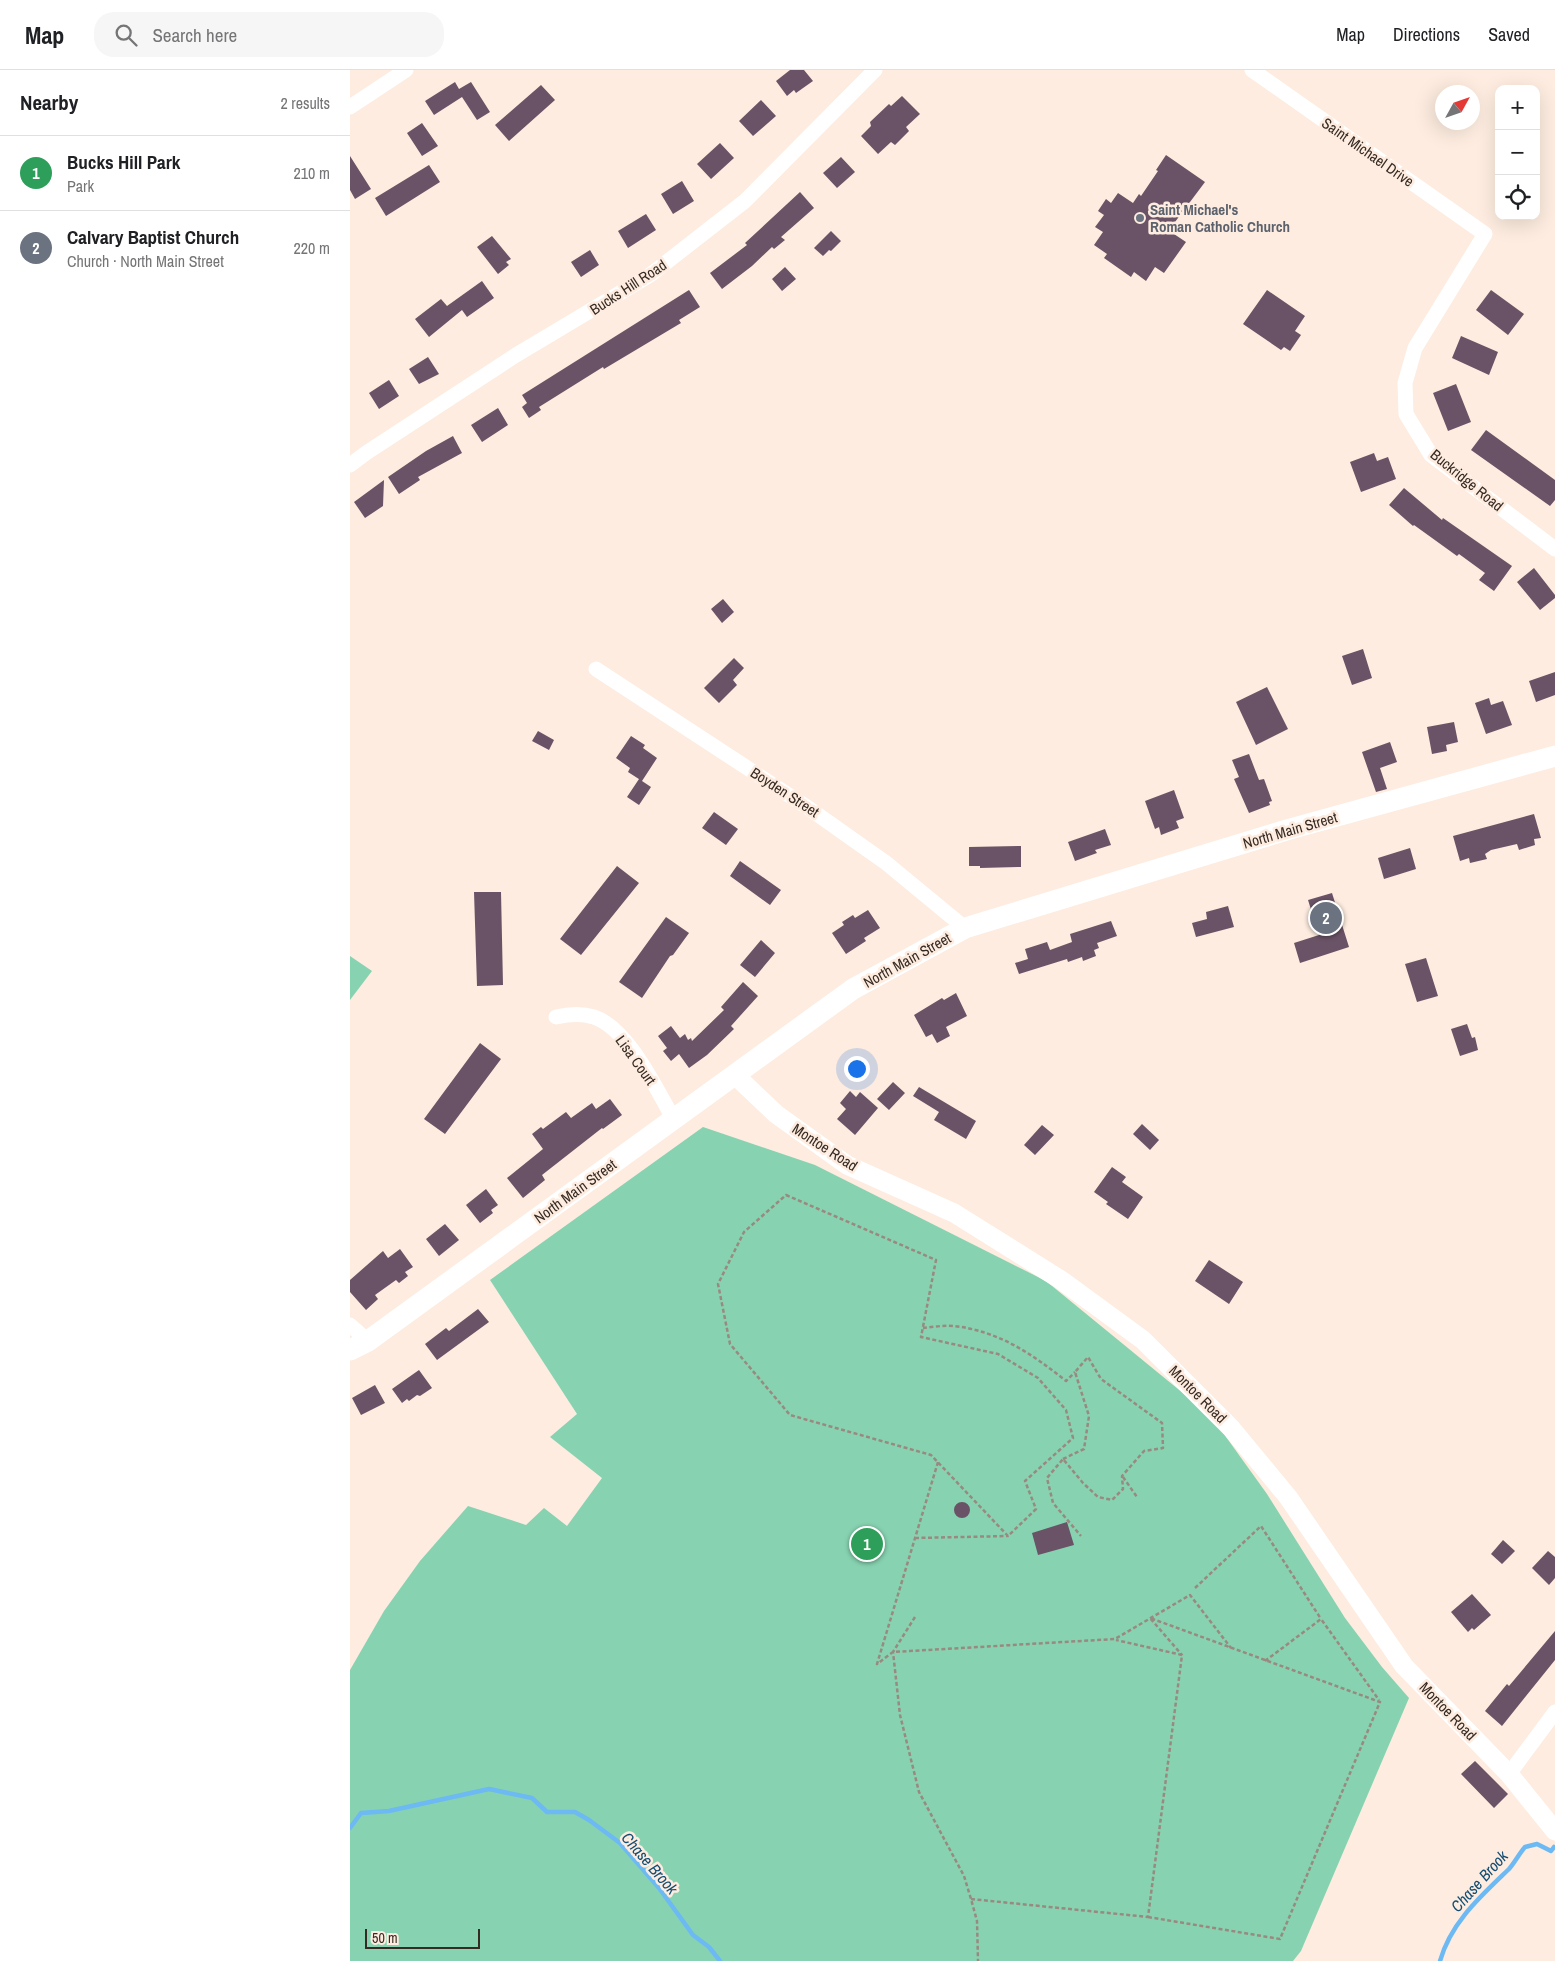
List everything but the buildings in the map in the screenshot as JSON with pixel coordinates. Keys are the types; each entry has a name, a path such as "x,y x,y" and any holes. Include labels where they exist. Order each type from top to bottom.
{"main road":[{"name":"North Main Street","path":"359,1346 853,989 965,928 1290,829 1555,756"}],"street":[{"path":"350,107 406,70"},
{"name":"Bucks Hill Road","path":"350,465 516,355 650,275 745,201 875,70"},
{"name":"Saint Michael Drive","path":"1252,70 1484,234"},
{"name":"Buckridge Road","path":"1484,234 1414,348 1405,382 1406,414 1431,455 1555,549"},
{"name":"Boyden Street","path":"596,669 818,814 886,862 965,928"},
{"name":"Lisa Court","path":"556,1017 573,1013 596,1018 621,1035 647,1071 674,1120"},
{"name":"Montoe Road","path":"735,1075 776,1114 847,1165 954,1213 1061,1280 1143,1340 1231,1428 1288,1498 1404,1666 1509,1774 1555,1831"},
{"path":"350,1325 359,1346"},
{"path":"1509,1774 1555,1712"}],"path":[{"path":"915,1538 1008,1536 1036,1509 1025,1481 1072,1438 1066,1410 1038,1378 998,1354 921,1337 936,1260 786,1195 744,1232 718,1284 730,1344 790,1415 930,1455 1008,1536"},
{"path":"923,1328 952,1326 994,1334 1040,1360 1066,1380 1088,1357 1101,1379 1162,1424 1163,1448 1144,1451 1122,1476 1123,1489 1112,1500 1098,1497 1083,1483 1064,1459"},
{"path":"1075,1372 1089,1416 1084,1449 1064,1459 1047,1478 1053,1504 1081,1536"},
{"path":"915,1617 893,1652 877,1664 938,1462"},
{"path":"1122,1476 1136,1497"},
{"path":"1195,1588 1261,1526 1321,1619 1380,1702"},
{"path":"1115,1640 1190,1595 1231,1648"},
{"path":"1150,1618 1380,1702"},
{"path":"1148,1917 1182,1655 1150,1618"},
{"path":"1265,1661 1321,1619"},
{"path":"893,1652 1115,1640 1182,1655"},
{"path":"893,1652 900,1715 919,1792 964,1876 977,1921 978,1961"},
{"path":"971,1899 1148,1917 1280,1939 1380,1702"}],"green space":[{"path":"350,956 372,971 350,1000"},
{"path":"703,1127 815,1165 1046,1281 1211,1416 1267,1494 1345,1618 1382,1667 1409,1698 1301,1951 1293,1961 350,1961 350,1670 384,1611 420,1561 468,1506 526,1525 544,1508 567,1526 602,1478 550,1437 577,1414 490,1280"}],"waterway":[{"name":"Chase Brook","path":"350,1828 361,1813 389,1811 489,1789 532,1798 547,1812 575,1812 620,1843 659,1888 693,1935 709,1947 720,1961"},
{"name":"Chase Brook","path":"1440,1961 1451,1934 1459,1922 1468,1910 1509,1869 1525,1847 1537,1844 1551,1851 1554,1847"}],"place":[{"name":"Saint Michael's Roman Catholic Church","path":"1140,218"},
{"name":"Calvary Baptist Church","path":"1326,918"},
{"name":"Bucks Hill Park","path":"867,1544"}]}
